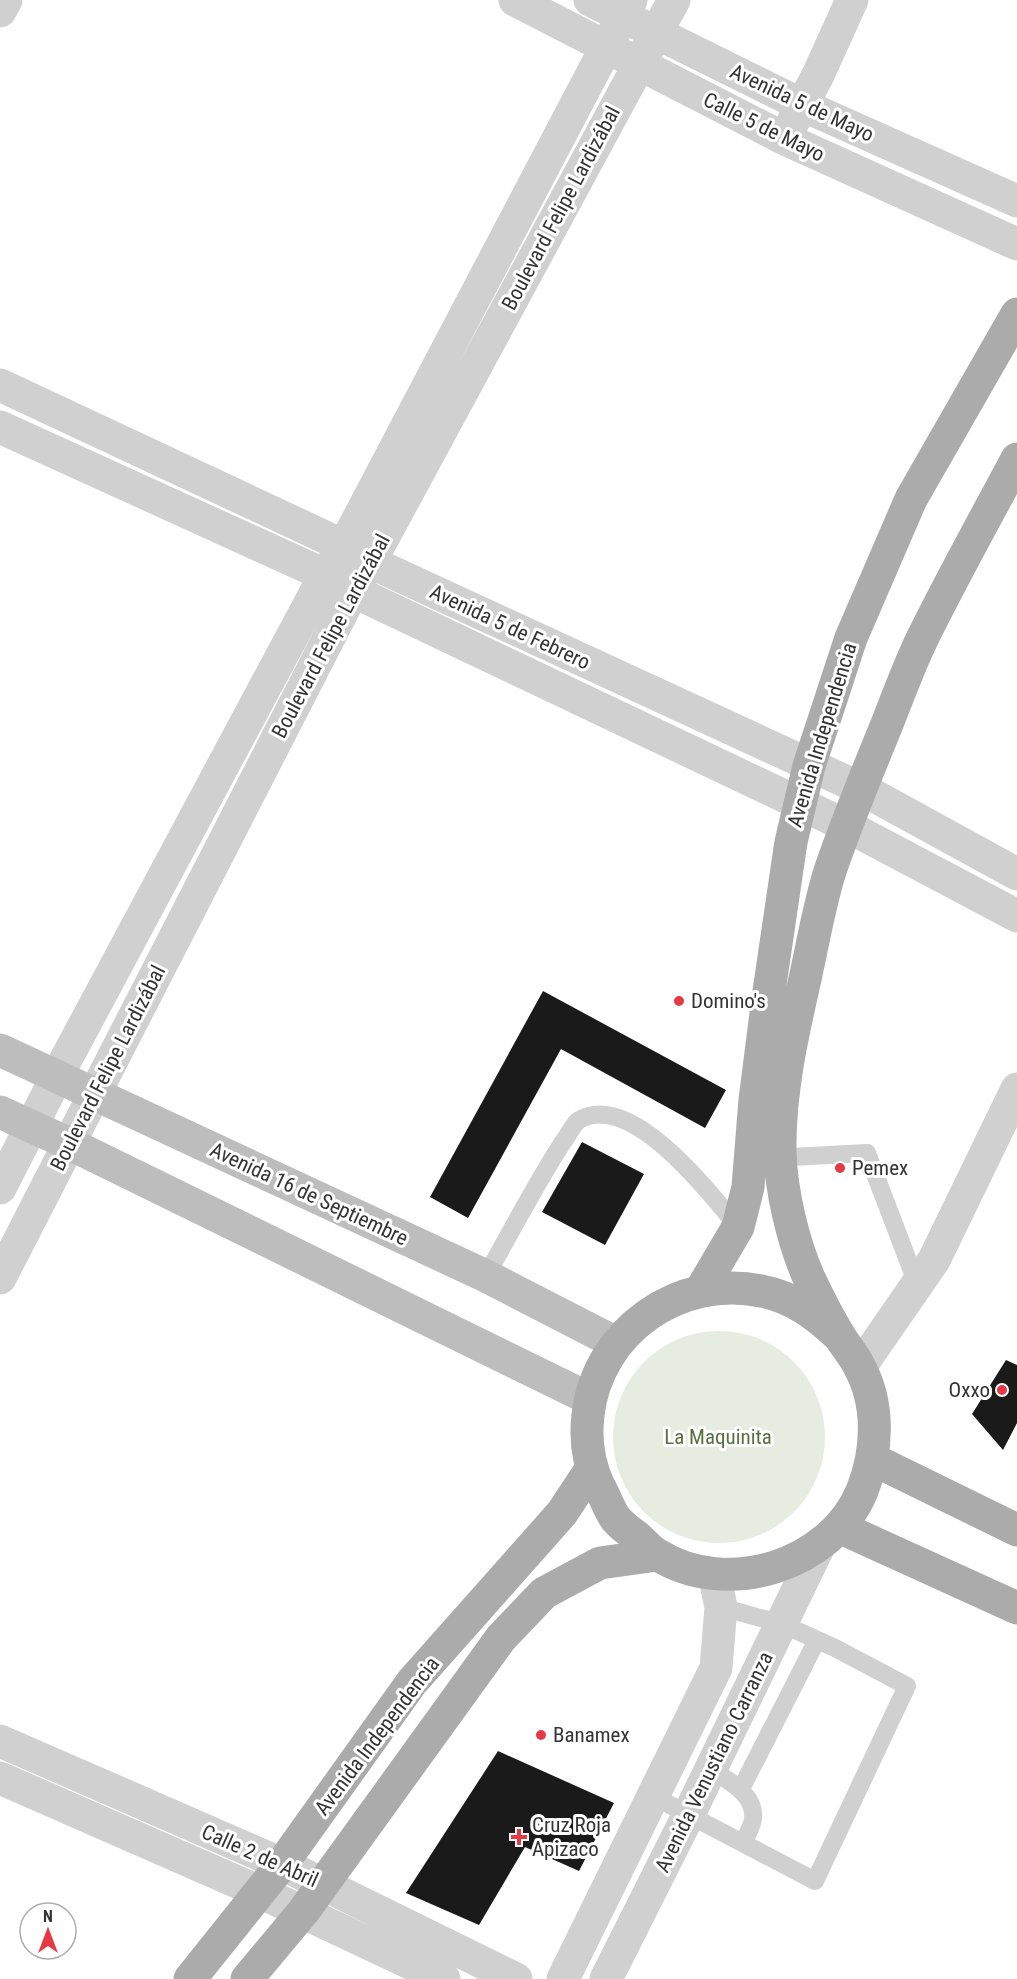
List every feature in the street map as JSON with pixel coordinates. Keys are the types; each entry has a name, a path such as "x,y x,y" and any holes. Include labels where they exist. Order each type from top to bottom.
{"main road":[{"name":"Avenida Independencia","path":"840,1337 807,1275 789,1219 765,1158 755,1100 791,842 809,766 851,638 911,500 1017,314"},
{"name":"Avenida Independencia","path":"701,1290 738,1227 748,1186 765,1158 781,1113 788,1054 829,875 860,789 921,642 1017,459"},
{"name":"Avenida 16 de Septiembre","path":"0,1050 486,1276 616,1343"},
{"path":"0,1112 70,1144 590,1399"},
{"path":"731,1287 762,1291 791,1300 817,1316 840,1337 860,1367 871,1396 875,1428 872,1459 860,1495 830,1535 788,1563 752,1574 714,1574 684,1568 657,1555 615,1518 591,1469 586,1434 590,1399 600,1370 616,1343 640,1319 669,1301 701,1290 731,1287"},
{"path":"872,1459 1017,1530"},
{"name":"Avenida Independencia","path":"190,1979 282,1864 412,1682 562,1513 591,1469"},
{"path":"830,1535 1017,1608"},
{"name":"Avenida Independencia","path":"247,1979 303,1912 501,1638 544,1593 600,1563 657,1555"}],"street":[{"path":"0,11 6,0"},
{"name":"Calle 5 de Mayo","path":"515,0 784,139 1017,244"},
{"name":"Avenida 5 de Mayo","path":"590,0 627,8 657,33 802,105 1017,201"},
{"name":"Boulevard Felipe Lardizábal","path":"0,1188 57,1076 207,797 499,325 674,0"},
{"path":"784,139 852,0"},
{"name":"Boulevard Felipe Lardizábal","path":"357,554 468,309 627,8"},
{"path":"468,309 499,325"},
{"name":"Avenida 5 de Febrero","path":"0,385 595,667 860,789 1017,874"},
{"name":"Avenida 5 de Febrero","path":"0,427 339,583 847,826 1017,916"},
{"name":"Boulevard Felipe Lardizábal","path":"0,1278 238,815 339,583"},
{"path":"579,699 595,667"},
{"path":"207,797 238,815"},
{"path":"860,1367 934,1260 1017,1089"},
{"name":"Avenida Venustiano Carranza","path":"606,1979 782,1624 830,1535"},
{"name":"Avenida Venustiano Carranza","path":"563,1979 716,1668 722,1607 714,1574"},
{"path":"1,1779 8,1745"},
{"name":"Calle 2 de Abril","path":"8,1745 282,1864 516,1979"},
{"name":"Calle 2 de Abril","path":"1,1779 260,1892 444,1979"}],"lane":[{"path":"486,1276 553,1157 577,1121 597,1114 613,1115 638,1126 694,1174 738,1227"},
{"path":"765,1158 867,1153 917,1284"},
{"path":"653,1796 815,1881 907,1686 782,1624 722,1607"},
{"path":"741,1789 817,1640"},
{"path":"711,1769 741,1789 751,1805 753,1819 744,1842"}],"green space":[{"name":"La Maquinita","path":"709,1331 729,1331 750,1335 769,1343 794,1362 807,1378 817,1396 823,1416 825,1437 823,1458 817,1478 807,1496 794,1512 769,1531 750,1539 729,1543 709,1543 688,1539 669,1531 637,1504 625,1487 617,1468 613,1447 613,1427 617,1406 625,1387 652,1355 669,1343 688,1335"}],"building":[{"path":"543,991 726,1090 705,1128 561,1049 468,1218 430,1197"},
{"path":"582,1142 644,1174 605,1245 542,1212"},
{"name":"Oxxo","path":"1006,1360 1017,1365 1017,1423 1003,1450 972,1414"},
{"name":"Cruz Roja Apizaco","path":"498,1751 614,1803 579,1871 525,1847 479,1925 406,1893"}],"place":[{"name":"Domino's","path":"679,1001"},
{"name":"Pemex","path":"840,1168"},
{"name":"Oxxo","path":"1002,1390"},
{"name":"Banamex","path":"541,1735"},
{"name":"Cruz Roja Apizaco","path":"519,1837"}]}
